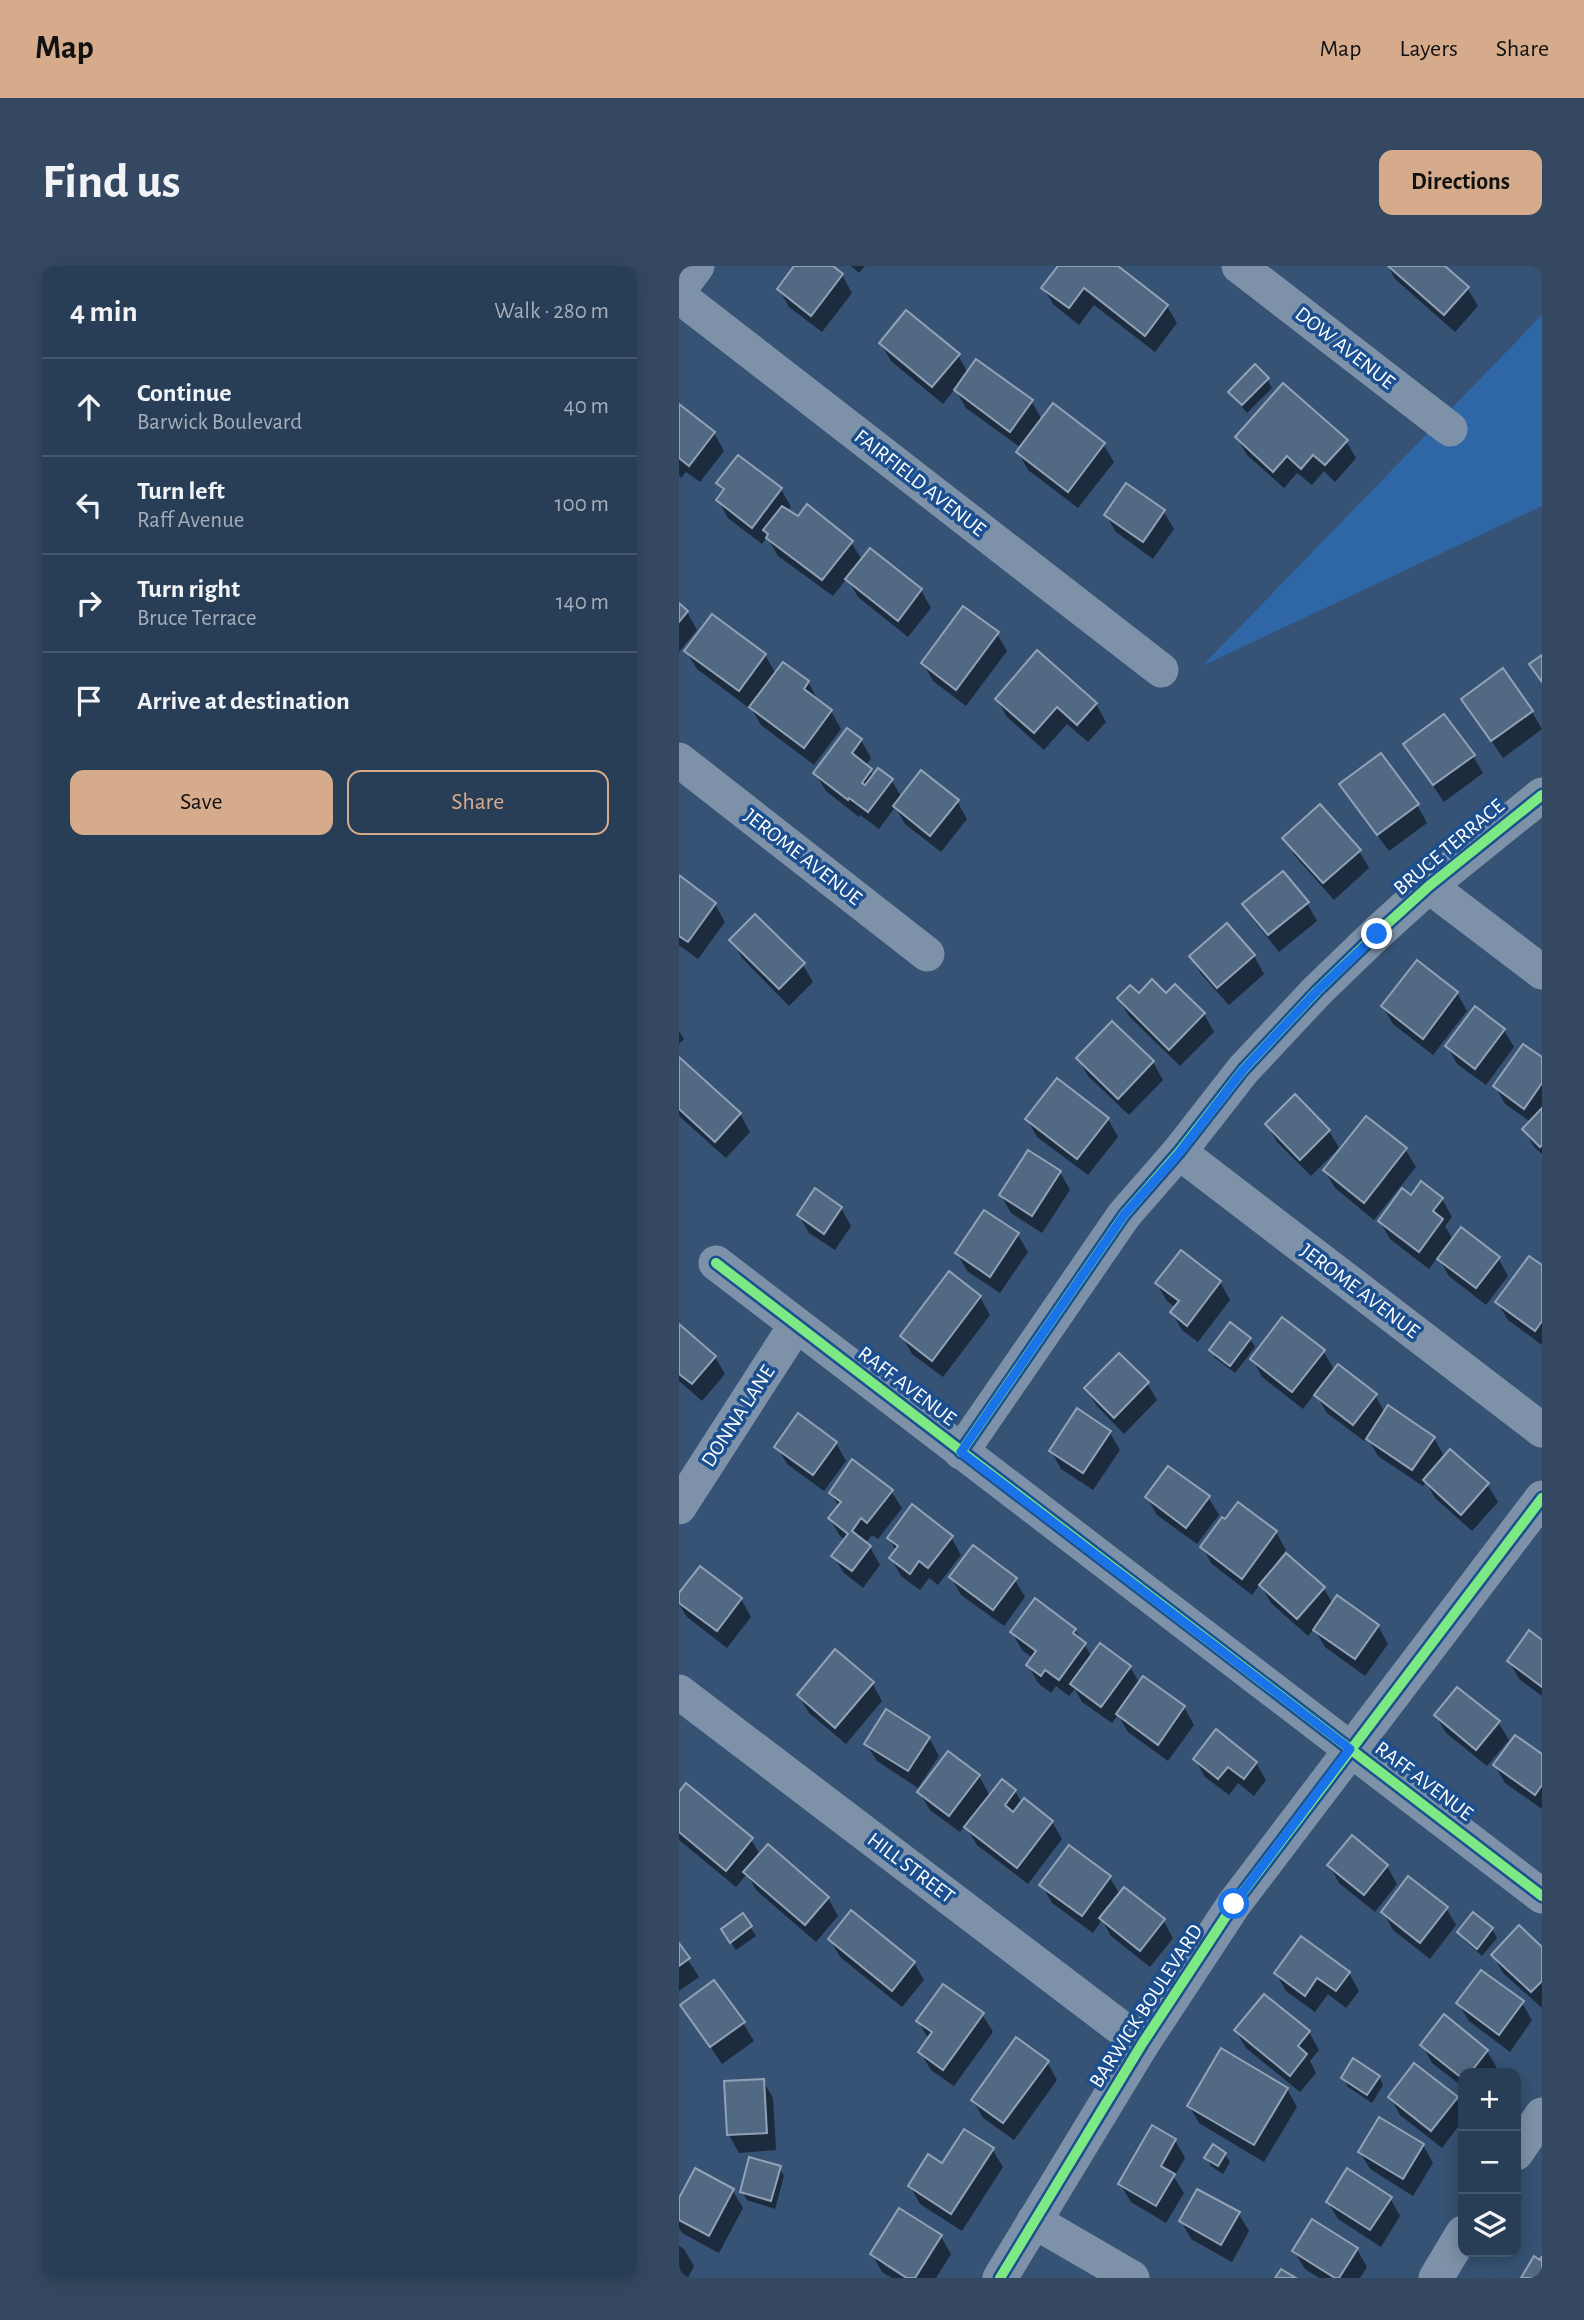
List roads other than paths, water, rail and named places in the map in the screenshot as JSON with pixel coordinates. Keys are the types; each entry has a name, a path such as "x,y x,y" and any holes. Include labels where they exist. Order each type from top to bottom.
{"street":[{"path":"679,290 697,266"},
{"name":"DOW AVENUE","path":"1240,266 1450,429"},
{"name":"FAIRFIELD AVENUE","path":"679,296 1161,670"},
{"name":"JEROME AVENUE","path":"679,760 927,954"},
{"name":"BRUCE TERRACE","path":"961,1452 1124,1215 1179,1153 1243,1070 1307,1001 1429,886 1542,795"},
{"path":"1429,886 1542,972"},
{"name":"JEROME AVENUE","path":"1179,1153 1542,1430"},
{"name":"RAFF AVENUE","path":"716,1263 1542,1896"},
{"name":"DONNA LANE","path":"679,1507 796,1325"},
{"name":"BARWICK BOULEVARD","path":"1000,2278 1142,2044 1234,1904 1542,1498"},
{"name":"HILL STREET","path":"679,1692 1142,2044"},
{"path":"1521,2146 1542,2115"},
{"path":"1034,2221 1132,2278"},
{"path":"1436,2278 1458,2241"}]}
